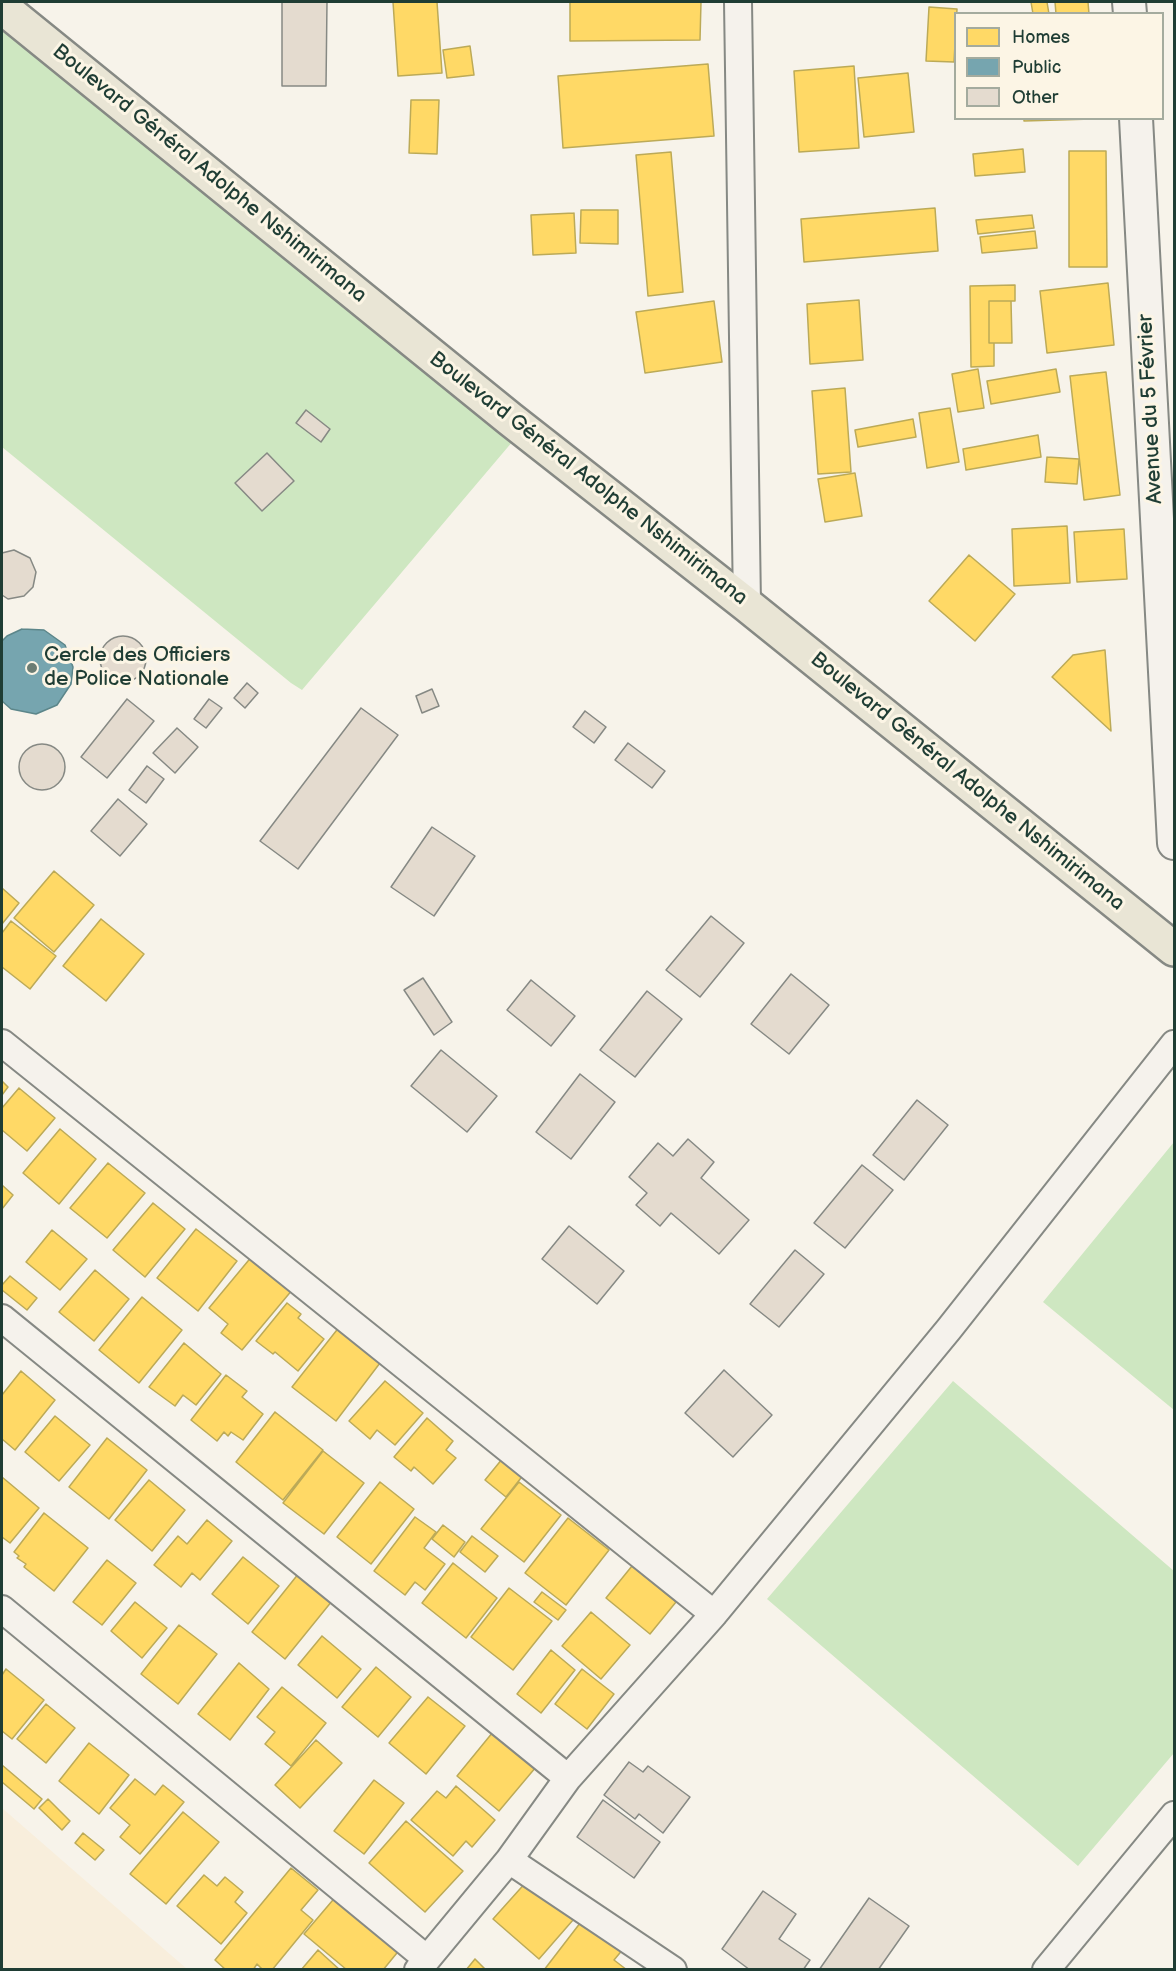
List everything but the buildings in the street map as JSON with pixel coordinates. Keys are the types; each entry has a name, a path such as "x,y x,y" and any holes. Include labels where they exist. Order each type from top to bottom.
{"main road":[{"name":"Boulevard Général Adolphe Nshimirimana","path":"2,7 510,419 747,605 1174,950"}],"street":[{"path":"738,2 747,605"},
{"name":"Avenue du 5 Février","path":"1136,120 1174,843"},
{"path":"2,1043 714,1614"},
{"path":"2,1609 422,1964 509,1860 568,1778 714,1614 949,1329 1174,1044"},
{"path":"2,1318 568,1778"},
{"path":"1046,1970 1174,1815"},
{"path":"509,1860 673,1970"}],"shaded area":[{"path":"2,1808 187,1969 2,1969"}],"green space":[{"path":"2,17 524,428 302,690 2,447"},
{"path":"1174,1142 1174,1410 1043,1302"},
{"path":"953,1381 1174,1571 1174,1753 1078,1866 767,1599"}],"place":[{"name":"Cercle des Officiers de Police Nationale","path":"32,668"}]}
